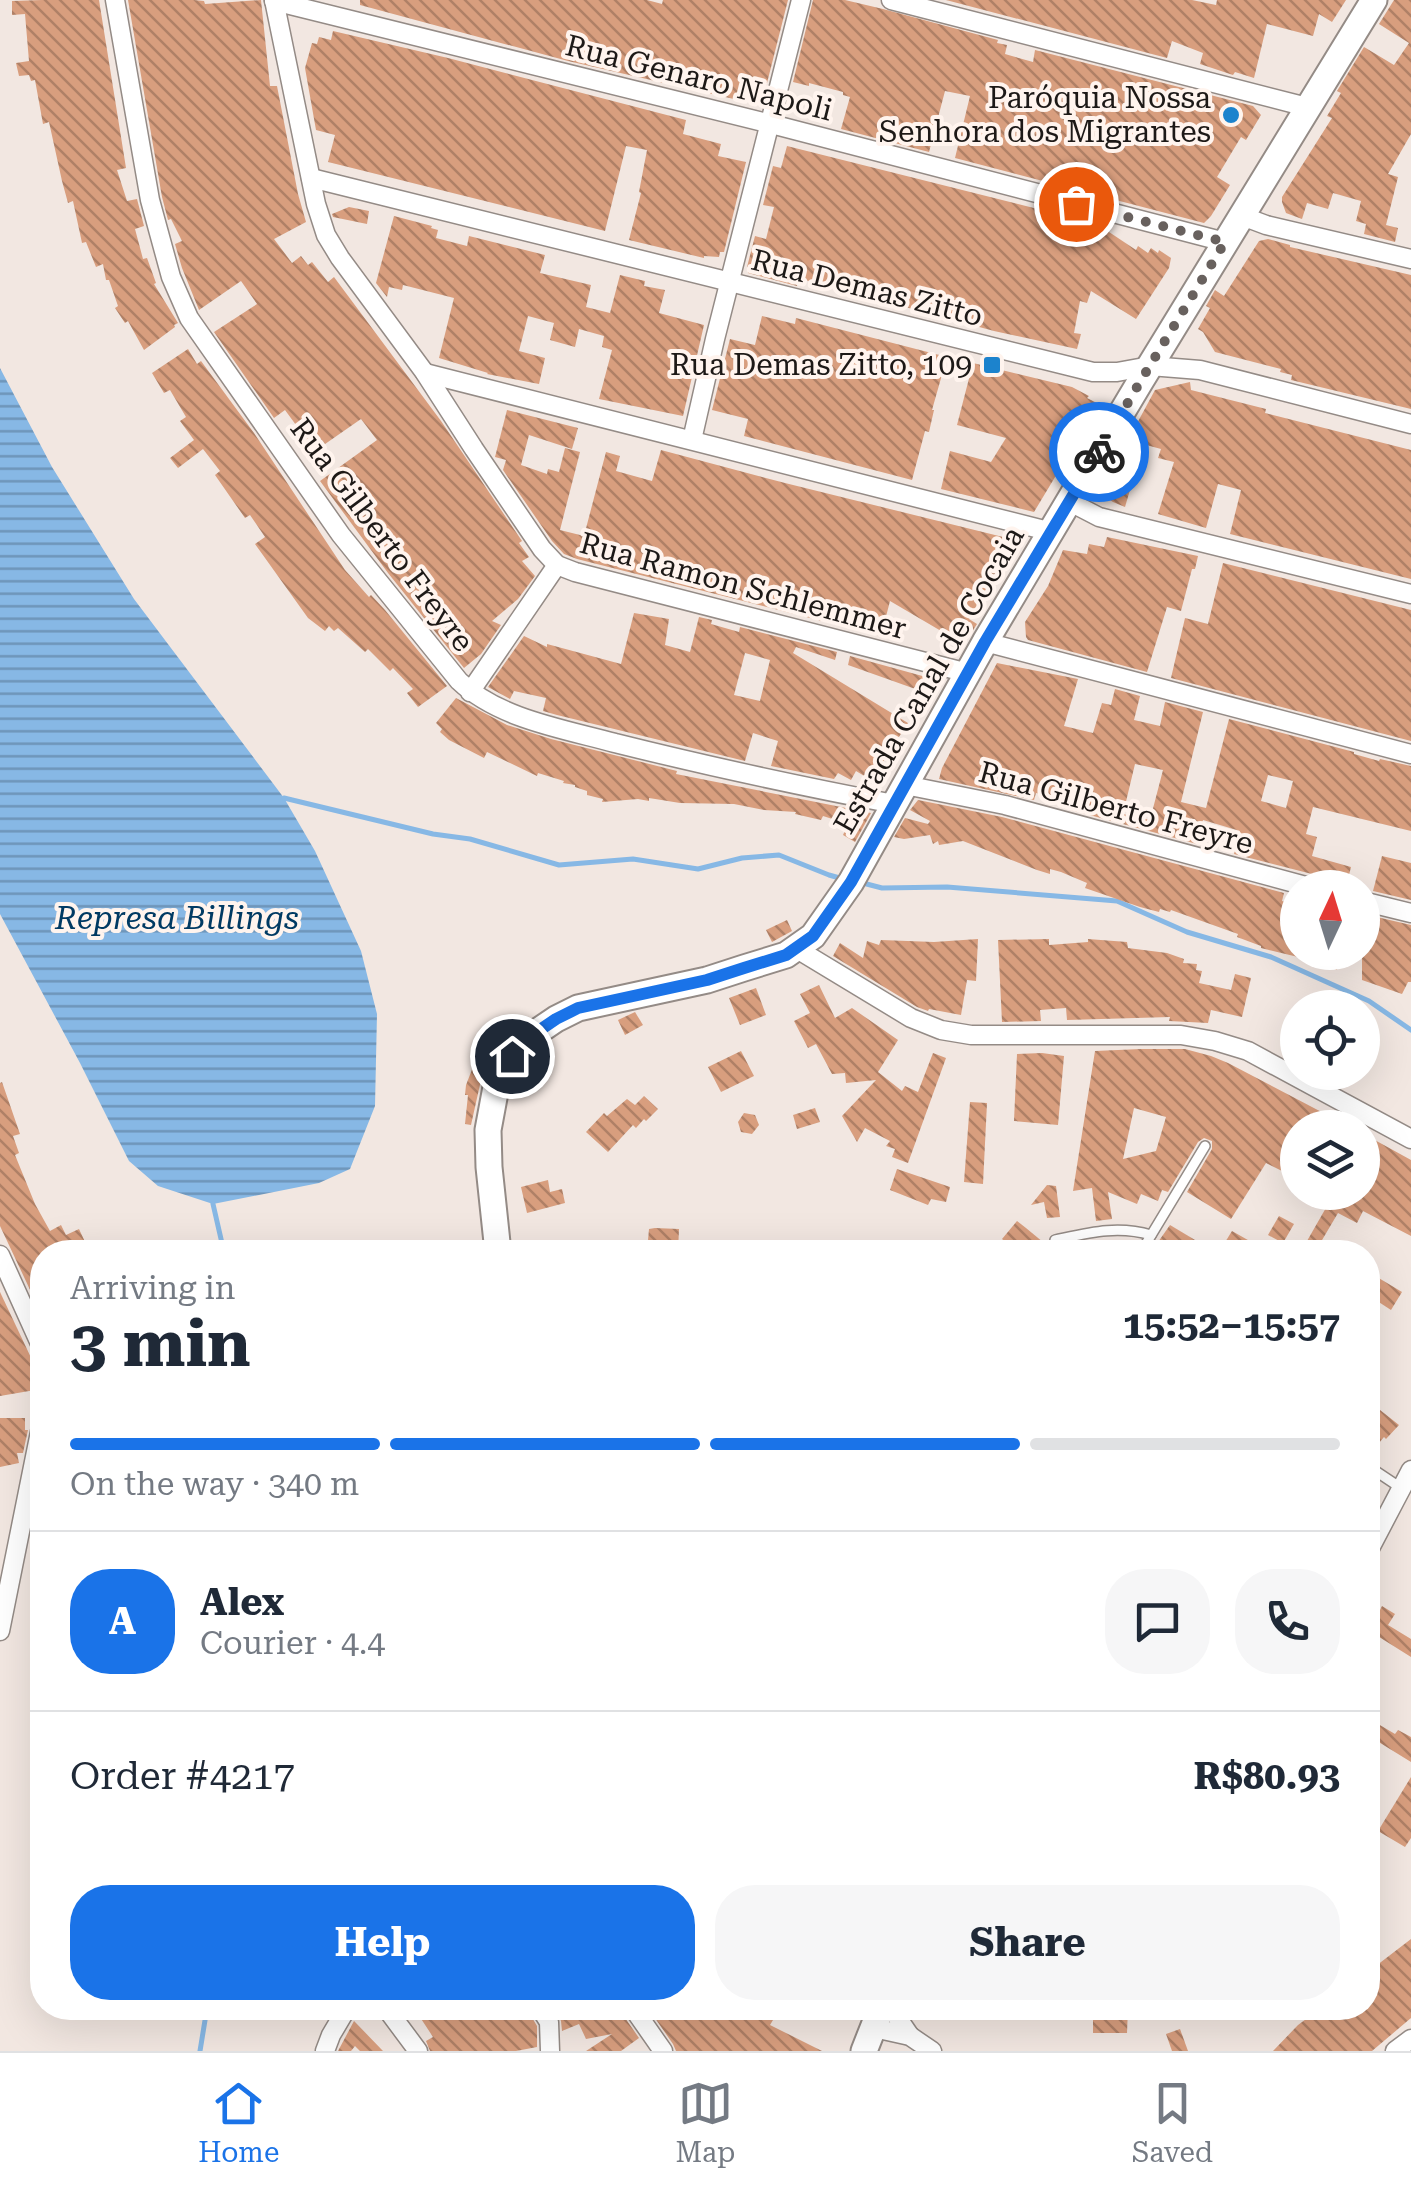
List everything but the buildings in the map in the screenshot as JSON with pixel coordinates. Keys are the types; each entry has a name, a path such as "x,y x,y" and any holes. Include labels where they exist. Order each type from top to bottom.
{"main road":[{"name":"Estrada Canal de Cocaia","path":"497,1240 488,1130 502,1073 512,1056 531,1036 578,1008 707,980 786,955 813,936 872,845 985,642 1150,366 1374,0"}],"street":[{"name":"Rua Gilberto Freyre","path":"115,0 152,210 175,287 189,318 341,536 470,692 496,706 564,729 685,760 899,795 1006,805 1280,879"},
{"path":"692,440 801,0"},
{"path":"890,0 964,9 1308,107"},
{"name":"Rua Genaro Napoli","path":"274,1 769,123 1225,242"},
{"name":"Rua Ramon Schlemmer","path":"274,1 326,235 425,373 542,550 557,565 968,673"},
{"name":"Rua Demas Zitto","path":"311,178 1093,372 1150,366 1200,370 1411,424"},
{"path":"1242,216 1411,259"},
{"path":"425,373 1052,532"},
{"path":"1070,502 1099,517 1411,594"},
{"path":"470,692 557,565"},
{"path":"985,642 1411,754"},
{"path":"1380,905 1411,913"},
{"path":"797,948 911,1018 941,1030 970,1034 1181,1035 1248,1051 1411,1140"},
{"path":"0,1255 30,1321"},
{"path":"1380,1529 1411,1470"},
{"path":"0,1631 30,1478"},
{"path":"326,2051 340,2020"},
{"path":"395,2020 418,2051"},
{"path":"548,2020 550,2051"},
{"path":"641,2020 663,2051"},
{"path":"899,2020 910,2036 932,2051"},
{"path":"873,2029 910,2036"},
{"path":"1395,2051 1411,2038"}],"lane":[{"path":"1148,1240 1204,1146"},
{"path":"1054,1240 1103,1230 1124,1229 1151,1235"},
{"path":"1380,1474 1401,1488"}],"water":[{"name":"Represa Billings","path":"0,368 52,467 134,599 284,798 315,851 361,951 377,1014 375,1106 350,1169 319,1183 213,1204 158,1186 129,1161 0,914"}],"waterway":[{"path":"284,798 433,834 470,839 559,865 633,859 698,869 742,858 779,855 843,879"},
{"path":"859,882 882,888 947,887 1117,901 1187,932 1271,957 1369,1001 1411,1030"},
{"path":"213,1204 221,1240"},
{"path":"200,2051 205,2020"}],"way so far":[{"path":"1076,204 1225,242 1099,452"}],"place":[{"name":"Paróquia Nossa Senhora dos Migrantes","path":"1231,115"},
{"name":"Rua Demas Zitto, 109","path":"992,365"}],"route":[{"path":"512,1056 531,1036 578,1008 707,980 786,955 813,936 851,882 985,642 1099,452"}]}
